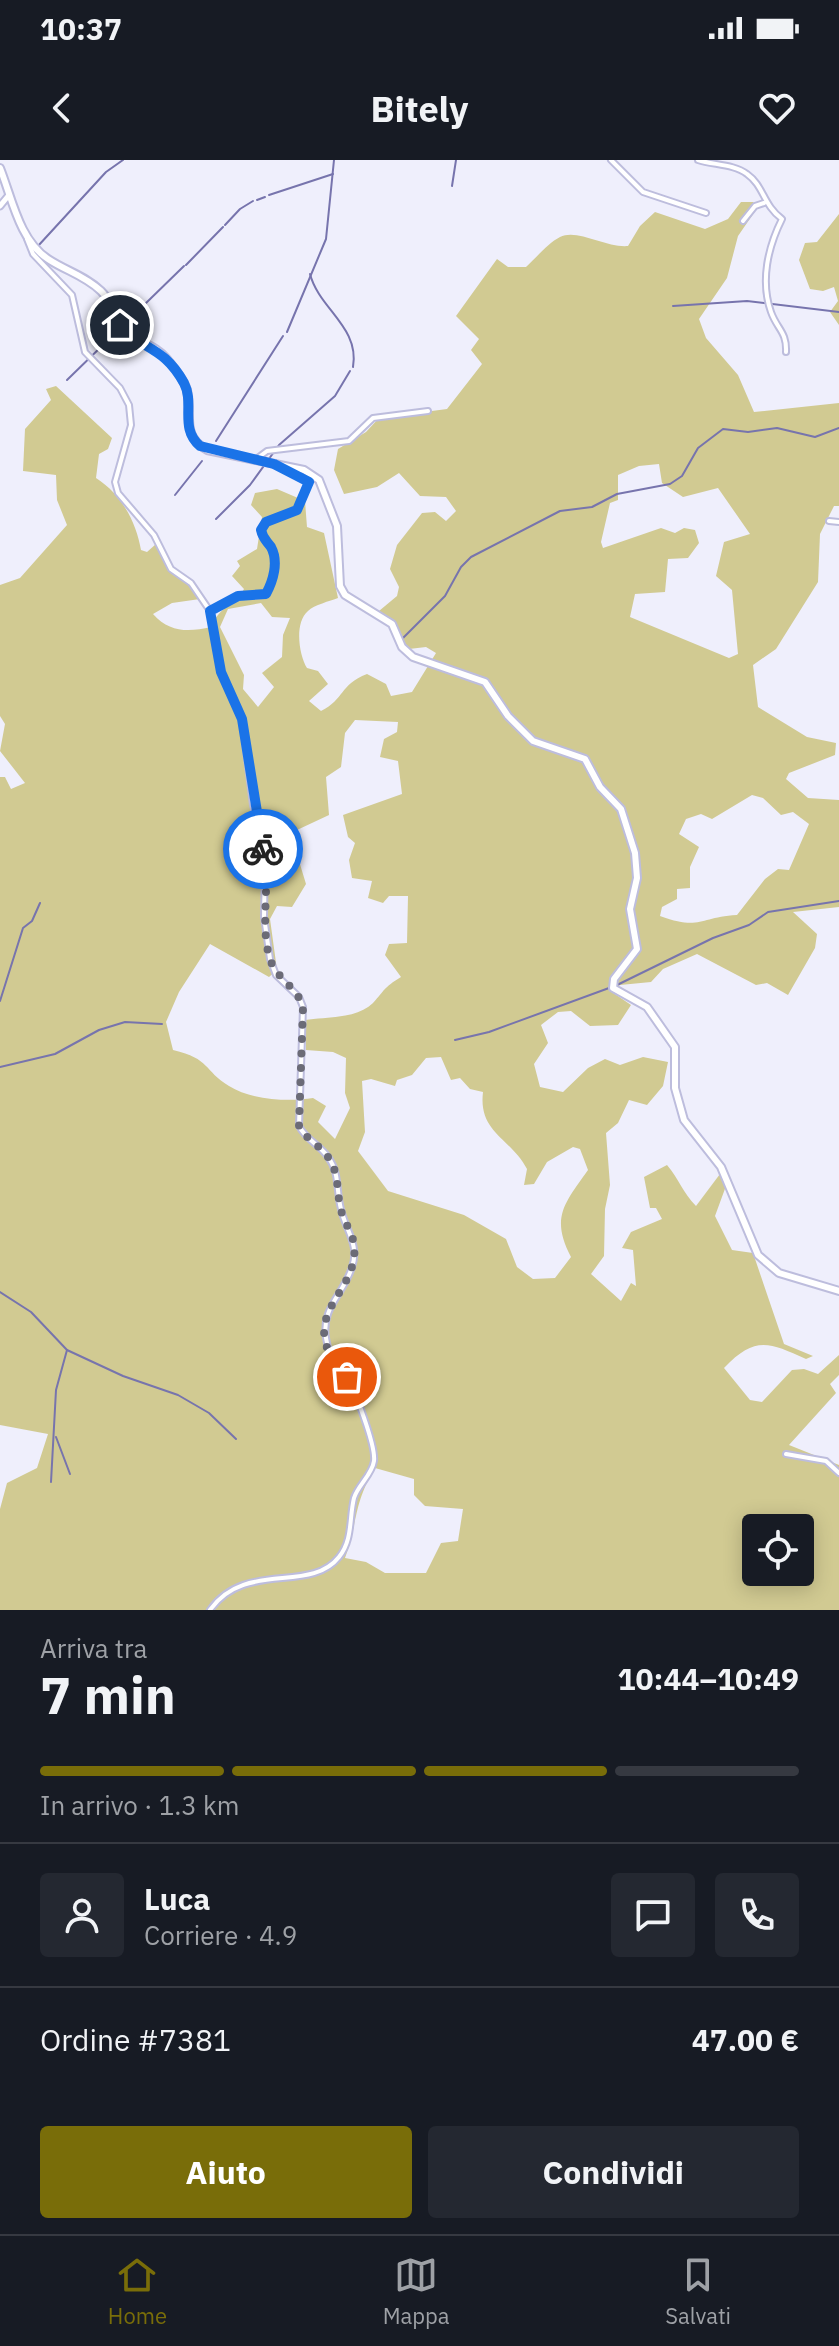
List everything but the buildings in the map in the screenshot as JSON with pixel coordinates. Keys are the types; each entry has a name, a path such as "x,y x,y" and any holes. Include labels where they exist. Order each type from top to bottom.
{"main road":[{"path":"0,168 27,237 46,258 82,275 100,290 112,305 121,327 162,353 182,380 188,393 188,429 195,442 207,450 307,471 319,480 338,531 340,586 345,595 392,624 402,647 416,659 485,682 508,716 533,741 585,759 600,787 621,809 635,853 637,878 630,909 638,944 635,954 614,979 613,988 647,1007 675,1047 675,1088 684,1120 721,1167 758,1255 779,1273 839,1291"}],"street":[{"path":"611,160 643,192 706,213"},
{"path":"698,160 739,169 750,175 764,203 782,219 767,262 769,303 787,338 786,352"},
{"path":"0,206 10,194"},
{"path":"743,221 755,206 764,203"},
{"path":"27,237 33,254 72,295 82,346 120,388 129,405 131,425 115,482 118,493 154,535 171,569 191,583 210,611 221,672 242,719 253,805 265,860 264,917 268,952 276,975 299,997 303,1007 299,1126 304,1136 328,1157 338,1179 341,1209 354,1247 349,1278 327,1309 326,1341 330,1355 347,1377 374,1461 355,1497 348,1539 336,1561 318,1571 239,1584 220,1596 210,1610"},
{"path":"255,460 261,453 276,450 342,443 357,435 371,419 428,411"},
{"path":"210,611 238,596 264,595 273,581 273,552 261,530 266,522 297,510 309,482 269,463"},
{"path":"829,521 839,522"},
{"path":"786,1454 826,1461 839,1473"}],"shaded area":[{"path":"741,202 753,202 758,207 738,236 727,278 699,319 706,338 738,375 754,412 839,403 839,506 834,506 820,534 818,582 776,649 753,665 758,707 807,737 836,743 835,755 789,773 786,779 808,798 839,800 839,907 793,912 817,934 815,948 788,995 767,983 756,985 697,954 663,969 651,982 620,985 612,992 631,1005 618,1025 590,1026 571,1011 558,1012 541,1025 548,1043 534,1064 540,1087 563,1092 588,1068 605,1059 620,1065 643,1057 668,1062 663,1086 647,1105 629,1100 618,1123 606,1133 610,1185 605,1209 604,1256 591,1274 621,1301 631,1283 636,1286 633,1250 622,1248 631,1232 662,1219 656,1208 650,1208 644,1177 667,1165 696,1206 720,1174 726,1186 715,1216 732,1250 753,1253 784,1344 813,1356 806,1359 762,1345 745,1351 724,1368 750,1400 762,1402 792,1370 804,1369 818,1374 839,1355 839,1375 830,1384 836,1393 789,1445 839,1465 839,1610 0,1610 0,1509 7,1483 37,1468 48,1434 0,1425 0,777 5,777 11,789 25,783 0,751 5,724 0,716 0,585 20,578 67,525 57,500 56,475 23,471 25,429 51,400 46,389 56,386 112,438 108,449 99,454 96,478 113,492 126,509 141,550 147,552 156,544 165,561 200,599 172,603 153,614 173,628 195,630 211,627 219,614 244,589 232,576 240,566 237,561 257,549 262,517 251,505 255,493 277,489 305,501 307,527 324,533 338,598 311,609 301,623 299,639 304,662 307,668 318,671 328,684 309,701 321,711 351,683 367,674 386,684 391,696 412,692 436,653 426,647 409,649 391,621 379,611 397,596 399,587 390,569 397,545 422,513 435,512 446,521 456,511 446,497 420,496 399,473 377,487 344,494 334,470 338,449 366,432 379,418 447,409 482,364 471,350 479,339 456,316 497,259 508,267 526,267 551,243 567,235 628,246 640,226 655,212 705,229 728,219","holes":["659,464 662,483 683,497 718,488 750,534 724,542 716,576 732,590 738,654 729,658 630,617 635,594 665,592 668,559 688,558 699,543 695,530 684,528 675,533 661,528 603,548 601,542 610,503 618,500 618,475 639,466","261,603 272,617 290,618 283,635 282,657 262,673 274,687 258,707 243,689 244,675 220,627 228,609","355,720 398,722 397,732 384,739 380,757 398,761 402,794 343,815 348,837 355,843 349,860 352,878 372,881 368,898 383,903 389,896 408,896 407,943 389,944 385,955 401,977 373,1003 358,1012 305,1020 306,1050 333,1052 346,1058 345,1093 350,1108 335,1139 318,1122 326,1106 313,1098 270,1099 238,1091 201,1061 173,1050 166,1022 179,992 210,944 269,977 277,970 270,919 277,906 292,907 306,884 299,861 297,830 329,815 326,777 341,767 345,733","752,795 763,798 781,815 793,812 809,824 789,870 778,869 765,879 737,915 692,923 660,916 662,907 677,899 677,889 690,888 690,867 699,847 679,834 686,819 701,814 712,819","441,1057 451,1080 460,1078 470,1089 483,1092 483,1106 491,1126 527,1169 524,1185 534,1184 547,1162 573,1147 580,1149 588,1170 563,1211 562,1231 571,1257 555,1278 533,1279 517,1267 506,1239 464,1215 388,1191 358,1151 365,1132 362,1081 371,1079 395,1086 397,1080 412,1075 426,1058","375,1468 414,1479 414,1495 425,1506 463,1509 458,1541 441,1543 426,1573 385,1573 366,1562 345,1558 368,1481"]},
{"path":"839,214 839,325 830,312 838,301 834,287 823,291 810,289 799,260 805,243 817,242"}],"waterway":[{"path":"38,246 106,172 123,160"},
{"path":"287,332 326,239 334,160"},
{"path":"452,186 456,160"},
{"path":"269,195 333,174"},
{"path":"257,200 265,197"},
{"path":"225,225 253,201"},
{"path":"186,265 223,227"},
{"path":"67,380 184,266"},
{"path":"310,274 322,298 345,329 354,353 353,367"},
{"path":"673,306 747,301 839,312"},
{"path":"216,441 283,336"},
{"path":"216,519 250,485 279,445 335,396 350,371"},
{"path":"402,639 445,596 461,567 471,557 560,511 592,507 617,494 670,484 682,476 698,448 723,429 748,432 777,428 815,437 839,428"},
{"path":"175,495 202,461"},
{"path":"617,985 713,938 749,925 768,912 839,901"},
{"path":"0,1001 23,928 32,921 40,903"},
{"path":"455,1040 489,1032 609,988"},
{"path":"0,1067 55,1054 99,1030 125,1022 162,1024"},
{"path":"0,1292 31,1312 67,1350 123,1376 178,1395 209,1413 236,1439"},
{"path":"51,1482 56,1390 67,1350"},
{"path":"56,1437 70,1474"}],"way so far":[{"path":"263,849 267,882 265,933 270,959 276,975 299,997 303,1007 299,1126 304,1136 328,1157 338,1179 341,1209 354,1247 349,1278 343,1291 327,1309 325,1318 330,1355 347,1377"}],"route":[{"path":"120,325 130,335 162,353 182,380 188,393 188,429 200,446 212,452 274,464 303,476 309,482 297,510 289,516 266,522 261,530 264,541 273,552 274,563 273,581 266,594 238,596 210,611 218,645 219,666 242,719 253,805 263,849"}]}
